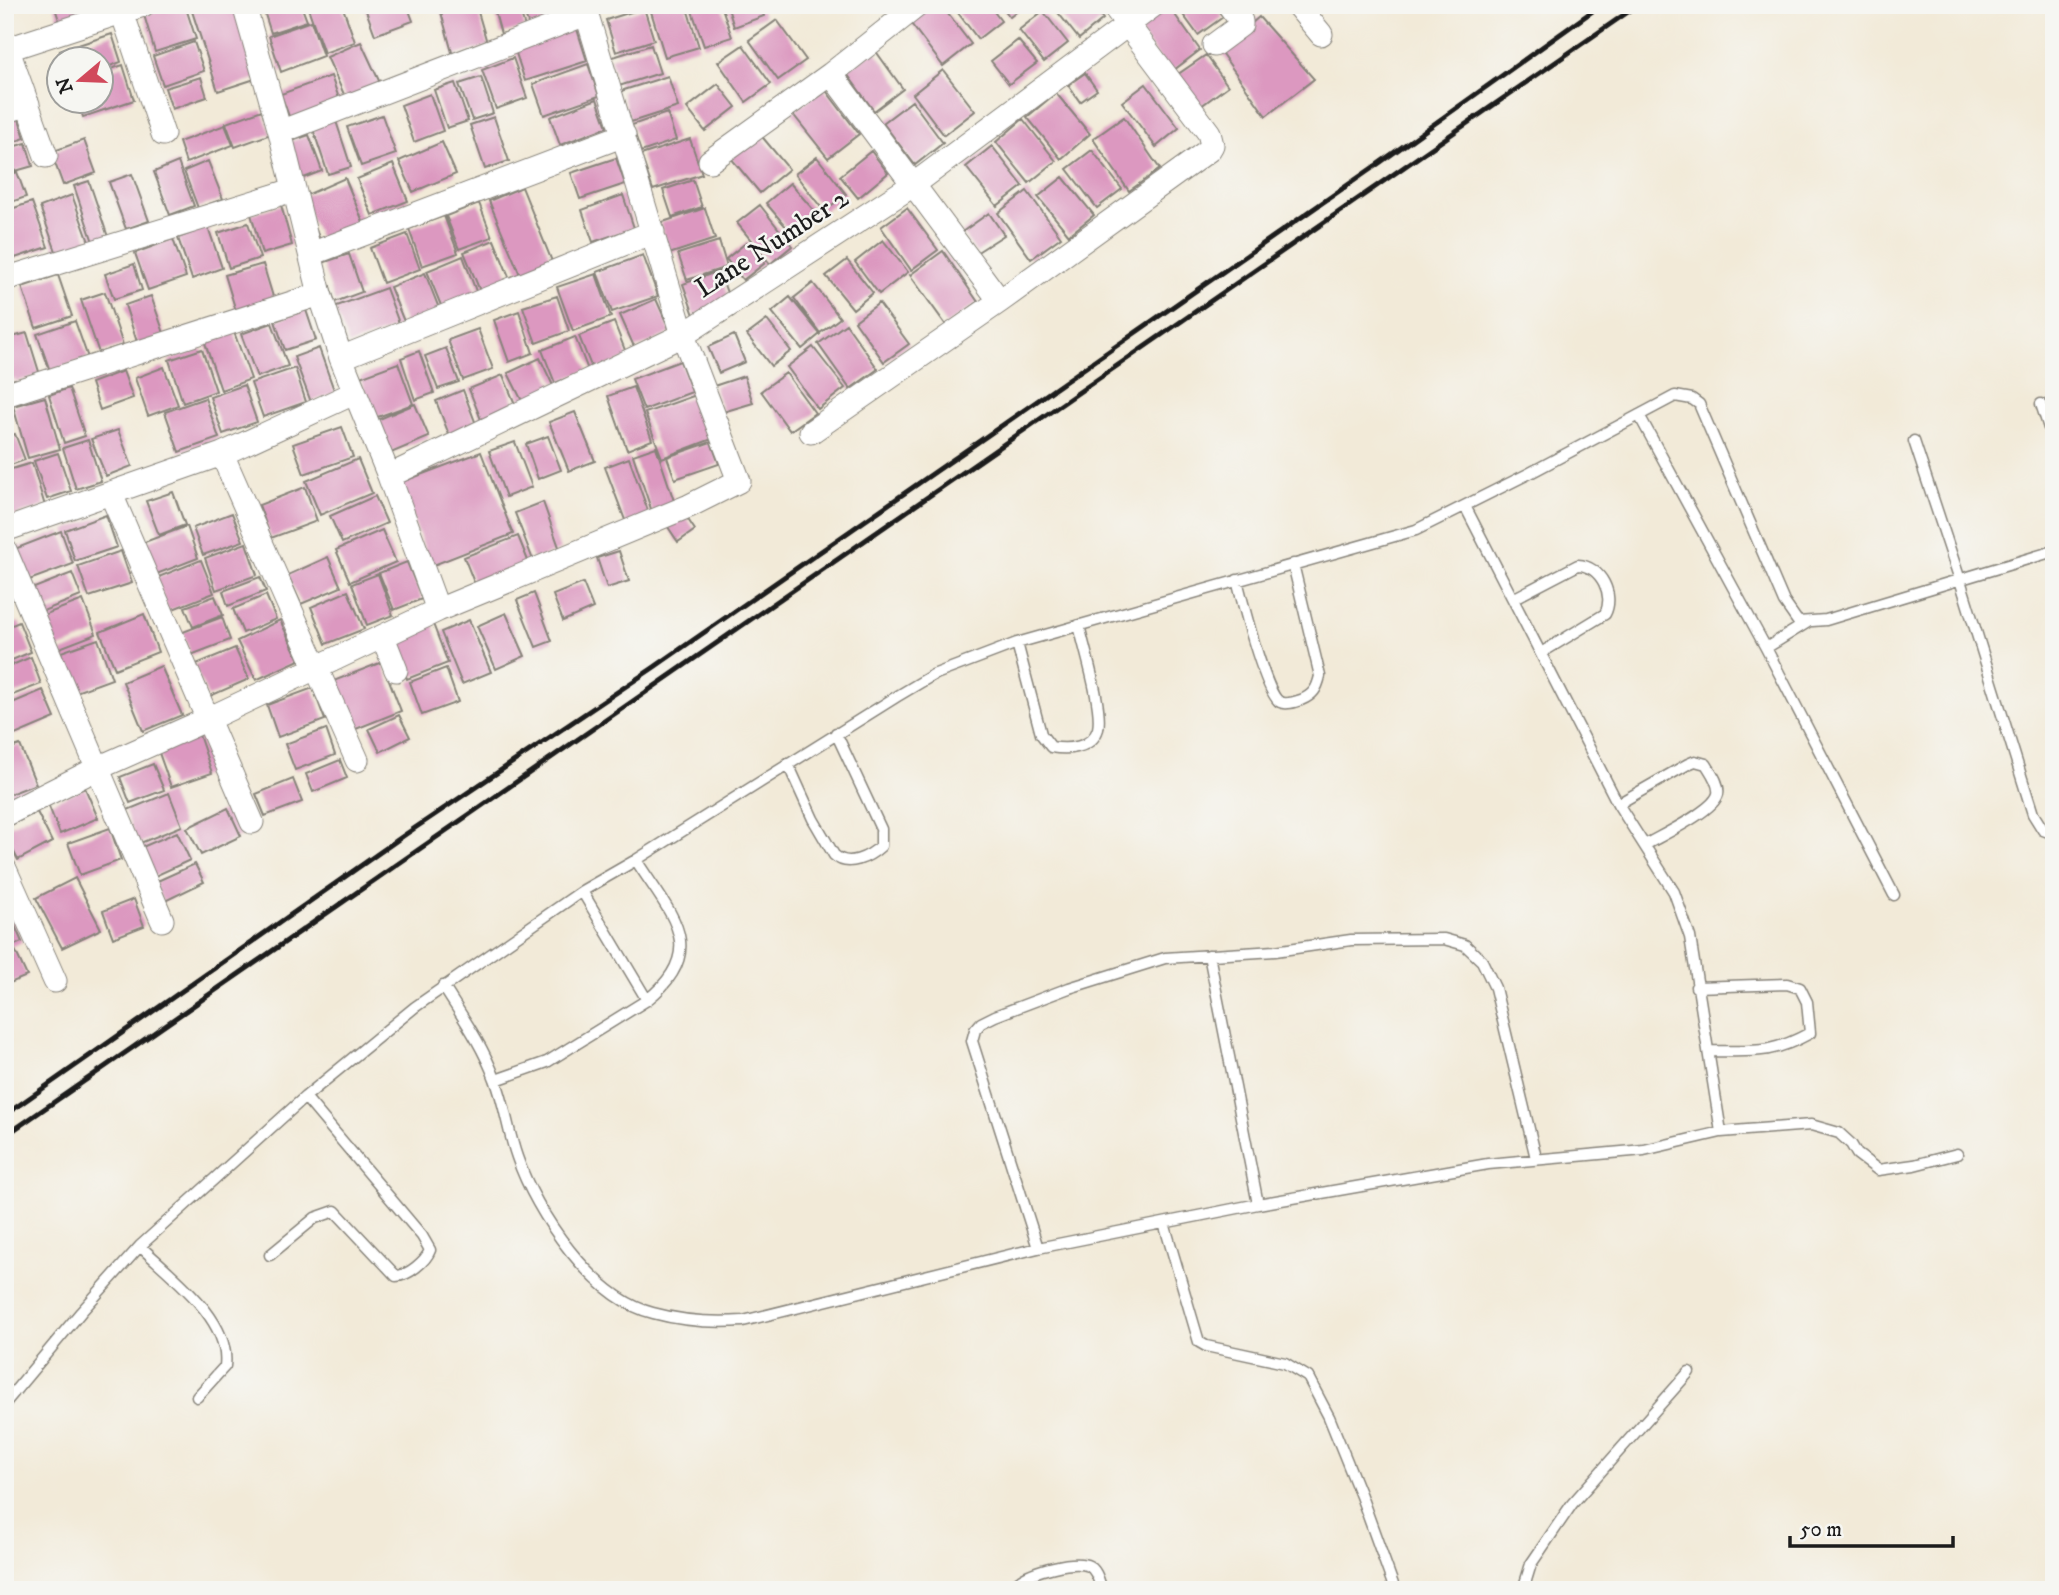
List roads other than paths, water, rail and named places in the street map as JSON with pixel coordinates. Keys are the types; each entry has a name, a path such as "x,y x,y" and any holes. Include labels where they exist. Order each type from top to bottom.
{"street":[{"path":"244,5 280,132 320,294 354,393 438,610"},
{"path":"710,161 831,74 918,5"},
{"name":"Lane Number 2","path":"388,476 684,335 913,185 1120,15 1154,5"},
{"path":"1214,45 1241,25 1229,5"},
{"path":"1297,5 1321,34"},
{"path":"46,156 6,45 133,9 163,134"},
{"path":"5,815 98,768 438,610 689,506 739,481 684,335 585,10 280,132"},
{"path":"811,432 1000,301 1209,150 1212,145 1209,133 1120,15"},
{"path":"831,74 1000,301"},
{"path":"5,112 28,104"},
{"path":"311,254 624,135"},
{"path":"5,279 293,190"},
{"path":"341,358 653,232"},
{"path":"5,395 320,294"},
{"path":"5,530 222,454 354,393"},
{"path":"222,454 357,760"},
{"path":"111,494 252,822"},
{"path":"5,550 162,920"},
{"path":"383,637 397,670"},
{"path":"5,869 55,981"}],"lane":[{"path":"5,1403 140,1246 305,1097 443,986 582,891 933,675 1017,643 1416,530 1675,396 1692,398 1699,404 1784,602 1798,622 1826,620 2054,551"},
{"path":"2040,404 2054,443"},
{"path":"1639,415 1766,648 1894,895"},
{"path":"1914,441 1961,580 2033,814 2043,830 2054,834"},
{"path":"1465,506 1618,804 1674,892 1690,937 1721,1132"},
{"path":"1237,580 1261,665 1274,697 1279,702 1298,701 1317,689 1320,676 1293,564"},
{"path":"1513,599 1578,565 1588,565 1605,585 1609,598 1609,607 1605,614 1541,653"},
{"path":"1766,648 1808,622"},
{"path":"1017,643 1041,734 1051,747 1065,750 1079,746 1091,741 1098,729 1098,713 1079,625"},
{"path":"788,764 813,819 839,860 853,862 875,851 881,846 881,829 836,733"},
{"path":"1618,804 1688,764 1695,761 1706,764 1718,787 1716,799 1705,809 1645,845"},
{"path":"496,1080 547,1062 647,1000 673,975 680,957 681,937 636,860"},
{"path":"582,891 647,1000"},
{"path":"1038,1248 972,1041 975,1030 981,1023 995,1016 1069,988 1165,958 1275,951 1352,940 1444,939 1465,945 1482,961 1496,988 1536,1158"},
{"path":"1209,955 1258,1205"},
{"path":"1696,987 1787,984 1800,988 1807,1002 1810,1033 1788,1045 1775,1050 1709,1051"},
{"path":"443,986 470,1028 496,1080 517,1157 547,1222 583,1266 629,1304 652,1313 697,1321 743,1321 1038,1248 1258,1205 1488,1164 1644,1150 1721,1132 1811,1125 1839,1133 1857,1154 1878,1170 1957,1154"},
{"path":"270,1255 315,1218 335,1211 396,1276 406,1275 430,1250 422,1236 305,1097"},
{"path":"1164,1223 1199,1342 1206,1346 1285,1363 1308,1377 1339,1440 1395,1590"},
{"path":"140,1246 201,1306 224,1340 225,1366 222,1373 197,1397"},
{"path":"1523,1590 1531,1564 1572,1504 1689,1372"},
{"path":"1012,1590 1019,1581 1047,1569 1076,1564 1088,1566 1095,1571 1102,1590"}],"railway":[{"path":"5,1115 406,834 653,668 1378,164 1601,5"},
{"path":"5,1136 1638,5"}]}
